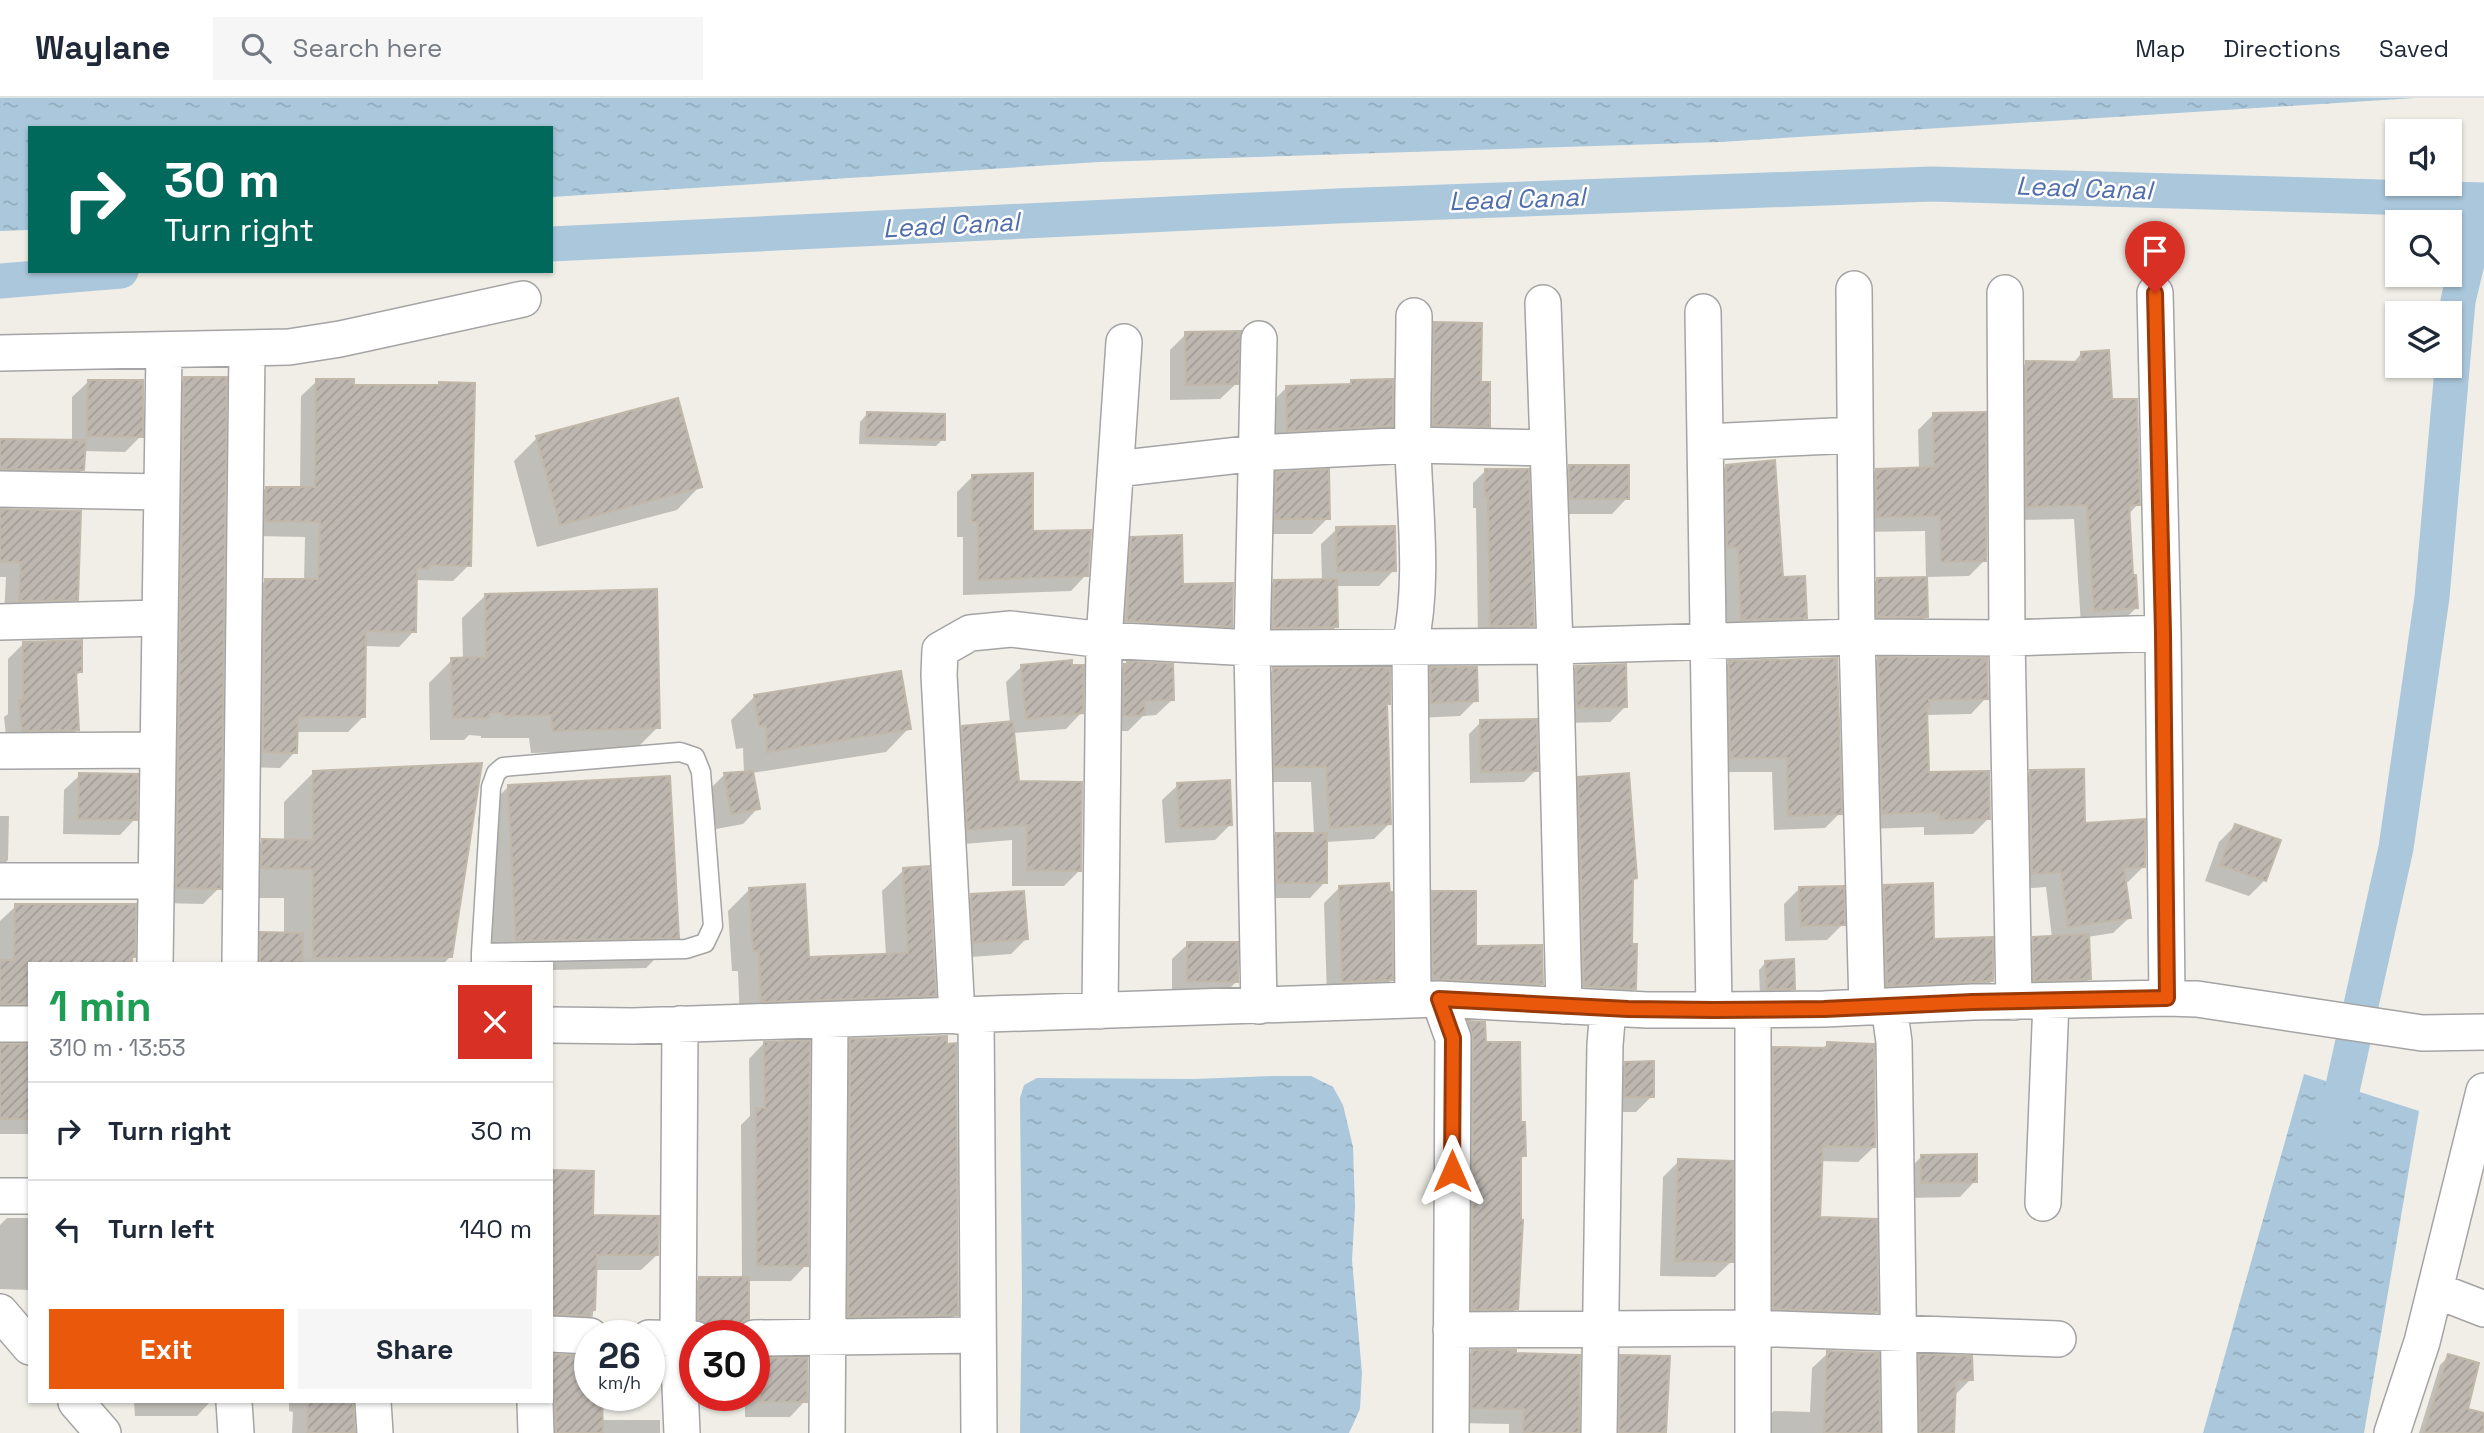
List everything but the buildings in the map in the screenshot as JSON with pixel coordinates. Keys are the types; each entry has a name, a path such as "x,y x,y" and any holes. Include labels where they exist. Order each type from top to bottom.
{"street":[{"path":"1854,289 1857,637 1878,1007 1894,1042 1900,1433"},
{"path":"2005,293 2007,638 2014,1002"},
{"path":"2155,293 2163,633 2167,998"},
{"path":"0,353 289,347 340,339 523,299"},
{"path":"1543,303 1564,1006"},
{"path":"1703,312 1714,1010"},
{"path":"1414,316 1413,445 1419,589 1410,646 1426,1000 1453,1038 1451,1433"},
{"path":"1259,339 1252,648 1259,1006"},
{"path":"1100,1011 1104,640 1124,342"},
{"path":"240,962 247,349"},
{"path":"155,962 164,351"},
{"path":"1705,442 1856,435"},
{"path":"1116,468 1257,453 1413,445 1548,448"},
{"path":"0,489 162,492"},
{"path":"0,622 160,618"},
{"path":"979,1433 966,1016 939,675 940,650 970,633 1012,629 1104,640 1252,648 1555,646 1857,637 2007,638 2163,633"},
{"path":"0,751 157,750"},
{"path":"0,881 155,881"},
{"path":"553,1025 830,1020 1426,1000 1608,1008 1753,1010 2167,998 2197,999 2422,1033 2484,1032"},
{"path":"2043,1203 2051,1001"},
{"path":"1600,1433 1605,1045 1608,1008"},
{"path":"1753,1010 1753,1433"},
{"path":"827,1433 830,1020"},
{"path":"0,1024 28,1024"},
{"path":"680,1024 674,1339 682,1433"},
{"path":"2392,1433 2422,1342 2484,1091"},
{"path":"0,1196 28,1196"},
{"path":"2435,1290 2484,1308"},
{"path":"0,1311 28,1344"},
{"path":"1451,1330 1753,1328 2058,1339"},
{"path":"553,1334 574,1335"},
{"path":"770,1338 978,1335"},
{"path":"77,1403 103,1433"},
{"path":"234,1403 236,1433"},
{"path":"373,1403 375,1433"},
{"path":"535,1403 536,1433"}],"lane":[{"path":"680,752 695,757 701,772 713,926 705,943 686,949 481,959 491,787 496,773 503,767 667,753 680,752"}],"water":[{"path":"0,98 2415,98 1720,142 1099,162 553,197 553,126 28,126 28,230 0,231"},
{"path":"2304,1074 2419,1111 2364,1433 2203,1433"},
{"path":"1311,1076 1333,1087 1343,1105 1353,1147 1355,1207 1352,1260 1362,1373 1360,1409 1349,1433 1020,1433 1020,1098 1024,1085 1037,1078 1194,1079"}],"waterway":[{"name":"Lead Canal","path":"553,244 1336,206 1932,184 2484,200"},
{"path":"2333,1131 2396,848 2432,597 2458,301 2482,200"},
{"name":"Lead Canal","path":"0,281 97,273"}],"route":[{"path":"1452,1171 1453,1038 1439,999 1628,1009 1714,1010 2167,998 2163,633 2155,293"}]}
